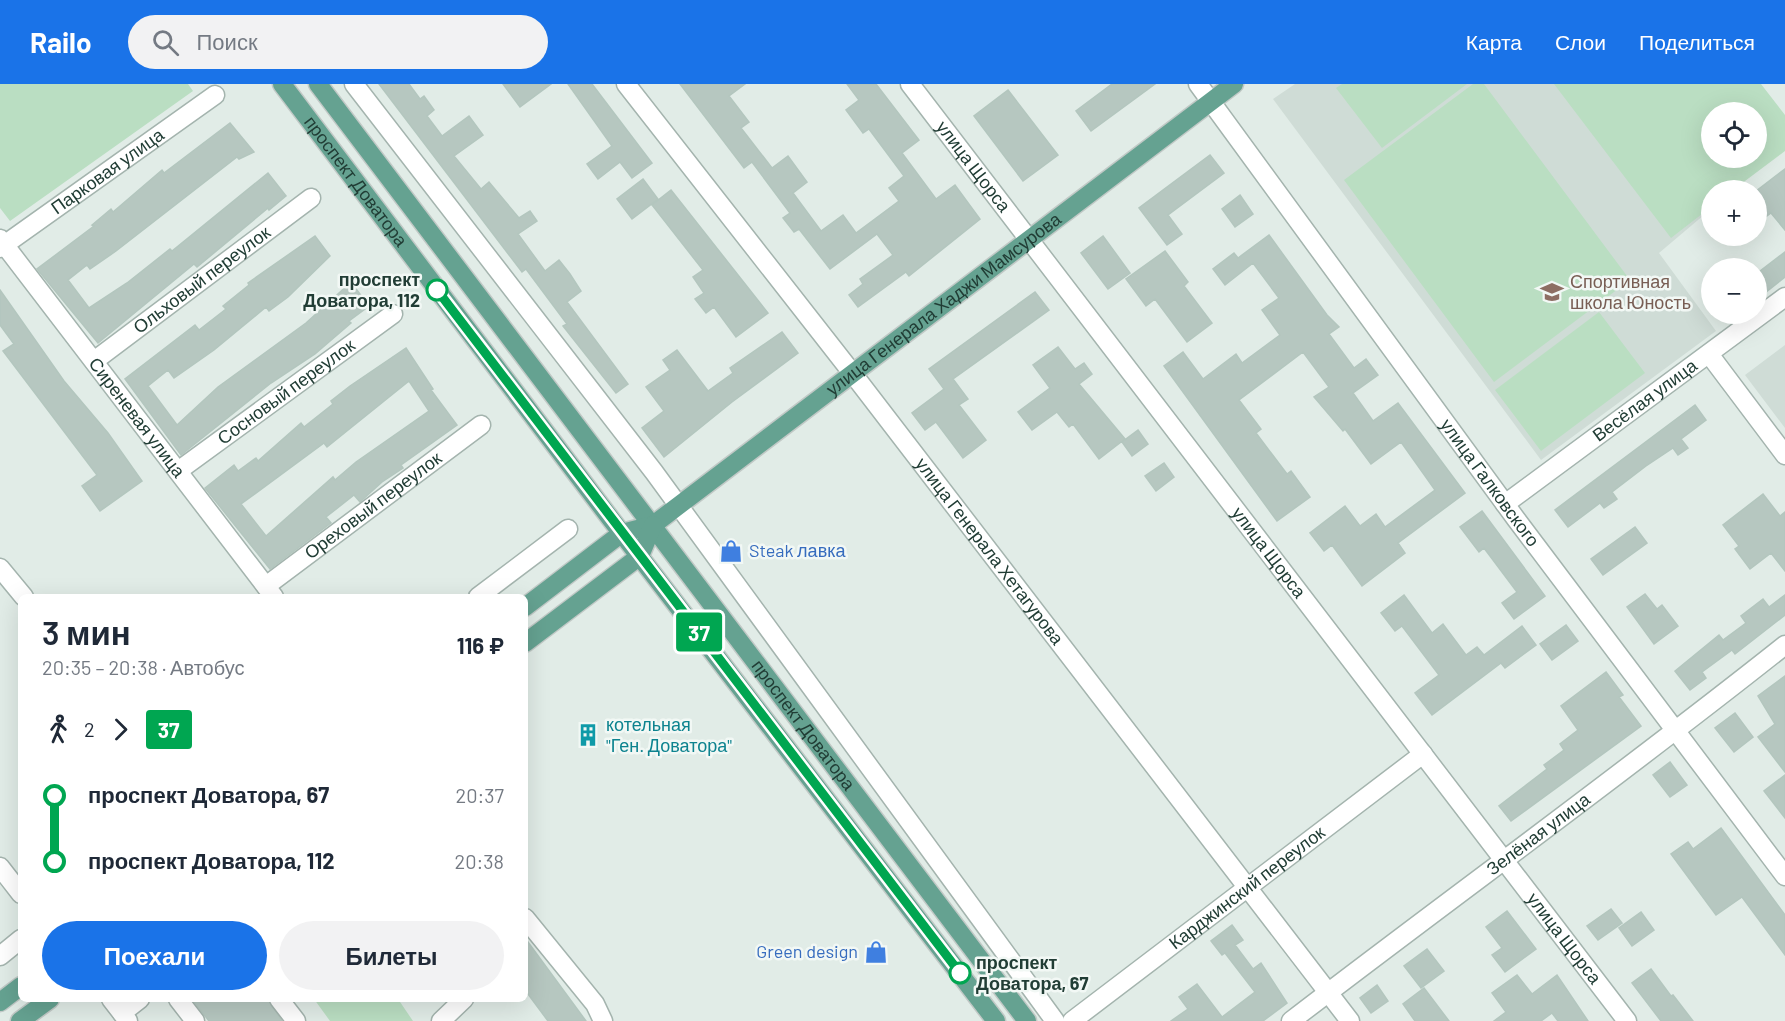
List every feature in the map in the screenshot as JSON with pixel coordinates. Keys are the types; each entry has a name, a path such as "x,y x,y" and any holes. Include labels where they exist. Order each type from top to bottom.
{"main road":[{"name":"проспект Доватора","path":"282,84 996,1021"},
{"name":"проспект Доватора","path":"318,84 1027,1021"},
{"name":"улица Генерала Хаджи Мамсурова","path":"528,605 622,533 653,525 1234,84"},
{"name":"улица Генерала Хаджи Мамсурова","path":"640,556 653,525"},
{"path":"528,641 640,556"},
{"path":"0,1002 18,988"},
{"path":"20,1021 46,1002"}],"street":[{"name":"проспект Доватора","path":"354,84 679,505 1055,1021"},
{"name":"улица Генерала Хетагурова","path":"626,84 853,374 1350,1021"},
{"name":"улица Щорса","path":"910,84 1628,1021"},
{"name":"улица Галковского","path":"1198,84 1505,504 1785,876"},
{"name":"Парковая улица","path":"1,244 215,95"},
{"name":"Ольховый переулок","path":"94,361 311,198"},
{"name":"Сиреневая улица","path":"1,244 94,361 270,592"},
{"name":"Весёлая улица","path":"1505,504 1785,297"},
{"name":"Сосновый переулок","path":"178,471 393,314"},
{"path":"1709,354 1785,455"},
{"name":"Ореховый переулок","path":"270,592 481,425"},
{"path":"482,594 568,529"},
{"path":"0,568 22,594"},
{"name":"Зелёная улица","path":"1291,1021 1504,858 1675,732 1785,645"},
{"name":"Карджинский переулок","path":"1072,1021 1423,754"},
{"path":"0,867 18,890"},
{"path":"528,922 595,1004 603,1021"},
{"path":"0,956 18,941"},
{"path":"120,1011 135,1002"},
{"path":"180,1002 195,1021"},
{"path":"281,1002 296,1021"},
{"path":"441,1021 461,1002"}],"shaded area":[{"name":"Спортивная школа Юность","path":"1295,84 1750,84 1760,102 1701,102 1701,168 1760,168 1745,180 1701,180 1701,217 1659,253 1701,310 1701,324 1711,324 1716,331 1541,460 1273,99"},
{"name":"Спортивная школа Юность","path":"1767,115 1785,147 1767,162"},
{"path":"1785,345 1785,428 1745,375"}],"green space":[{"path":"0,84 188,84 193,91 10,221 0,208"},
{"path":"1342,84 1467,84 1382,148 1336,88"},
{"path":"1473,84 1484,84 1630,280 1494,382 1344,180"},
{"path":"1554,84 1761,84 1785,115 1785,151 1767,164 1767,102 1701,102 1701,168 1762,168 1746,180 1701,180 1701,215 1671,238"},
{"path":"1599,312 1645,373 1541,451 1495,390"},
{"path":"316,1002 400,1002 413,1021 330,1021"}],"building":[{"path":"379,84 409,84 420,99 424,96 434,110 427,116 442,136 469,116 483,135 454,156 481,189 489,182 519,218 530,211 537,221 518,234 545,271 559,260 570,274 581,291 567,302 628,384 616,393 563,326 567,324 526,269 522,272"},
{"path":"503,84 551,84 520,107"},
{"path":"568,84 592,84 652,163 632,178 620,162 598,179 587,164 612,146"},
{"path":"680,84 745,84 729,96 749,122 741,128 772,168 788,156 807,182 793,193 821,231 843,215 856,233 899,201 889,188 904,176 869,129 863,133 846,110 859,100 847,84 876,84 919,140 902,153 936,199 955,185 980,219 909,276 906,272 858,307 849,295 863,284 860,279 893,255 877,234 830,269 799,229 794,232 783,218 790,213 752,162 744,168"},
{"path":"1112,84 1155,84 1091,131 1076,111"},
{"path":"1008,90 1058,155 1023,181 974,116"},
{"path":"230,123 254,152 239,159 237,157 116,251 90,269 87,265 68,280 89,308 127,283 170,249 172,251 268,173 286,196 269,210 268,208 197,267 194,264 98,343 37,269 94,226 92,225 111,209 113,212 162,170 164,173"},
{"path":"1210,155 1224,173 1168,215 1182,234 1167,245 1139,208"},
{"path":"1785,169 1785,230 1771,213 1767,216 1767,183"},
{"path":"643,179 658,199 632,219 617,199"},
{"path":"671,190 768,313 736,337 714,307 706,313 695,299 704,293 693,277 703,270 652,205"},
{"path":"1240,195 1253,214 1235,227 1222,209"},
{"path":"1269,235 1327,315 1339,327 1329,334 1354,368 1366,359 1378,375 1353,393 1373,421 1398,403 1465,493 1398,543 1405,553 1362,586 1332,545 1324,551 1310,533 1345,506 1360,526 1376,514 1385,527 1435,490 1401,442 1371,464 1345,429 1343,431 1314,397 1329,387 1303,352 1239,400 1261,429 1256,433 1287,474 1291,471 1310,497 1277,521 1164,366 1183,352 1203,379 1236,354 1242,363 1280,335 1262,310 1279,298 1253,263 1225,285 1213,269 1234,253 1238,258"},
{"path":"315,236 330,256 288,297 269,311 266,307 214,350 174,378 168,370 148,386 177,425 218,387 306,323 351,282 369,306 349,321 351,323 315,354 271,383 181,455 125,379 195,325 199,330 226,309 223,306 249,285 248,283"},
{"path":"1103,236 1130,273 1108,289 1081,253"},
{"path":"1165,251 1188,282 1184,286 1212,323 1187,342 1155,299 1146,306 1126,279"},
{"path":"1785,252 1785,277 1767,291 1767,266"},
{"path":"0,290 64,381 108,433 142,481 100,511 82,486 97,475 3,351 14,344 0,325"},
{"path":"1035,292 1049,310 953,379 968,399 959,405 986,440 963,458 936,422 925,430 912,413 944,389 929,369"},
{"path":"782,332 798,353 664,457 642,428 664,411 646,387 670,370 663,360 677,350 708,391 733,373 730,368"},
{"path":"1058,347 1075,369 1084,363 1092,374 1079,384 1125,439 1099,459 1073,424 1069,427 1057,412 1032,430 1018,412 1050,388 1033,365"},
{"path":"406,348 433,389 431,390 457,425 401,465 403,468 382,482 360,502 354,495 326,517 331,523 270,569 205,488 234,465 238,471 256,458 258,461 301,423 304,427 333,404 331,401","holes":["409,381 429,411 356,462 335,480 333,477 266,536 241,504 324,443 327,447"]},
{"path":"1695,405 1706,420 1681,439 1688,448 1678,455 1673,448 1612,492 1617,499 1604,508 1600,503 1568,527 1555,510"},
{"path":"1138,430 1148,444 1132,456 1122,442"},
{"path":"1164,463 1174,477 1156,491 1145,476"},
{"path":"1763,494 1780,516 1785,512 1785,571 1771,553 1750,569 1735,549 1739,546 1723,525"},
{"path":"1482,511 1545,596 1514,619 1502,603 1517,592 1484,548 1479,552 1460,527"},
{"path":"1635,527 1647,543 1603,575 1591,559"},
{"path":"1645,594 1657,609 1662,605 1678,626 1654,644 1627,607"},
{"path":"1404,595 1432,633 1443,624 1466,655 1477,647 1484,655 1522,626 1536,645 1505,668 1501,663 1432,715 1415,693 1439,675 1402,626 1395,631 1381,613"},
{"path":"1785,595 1785,615 1735,654 1732,650 1702,672 1706,678 1690,690 1675,671 1719,635 1723,640 1746,623 1741,616 1763,599 1769,607"},
{"path":"1566,625 1578,641 1552,660 1540,644"},
{"path":"1606,672 1623,695 1619,697 1641,726 1511,821 1499,806 1547,769 1544,765 1564,750 1560,744 1578,730 1561,706"},
{"path":"1785,676 1785,772 1758,737 1775,724 1758,696"},
{"path":"1735,713 1753,737 1734,752 1715,728"},
{"path":"1670,762 1687,785 1670,797 1653,775"},
{"path":"1785,775 1785,818 1764,791"},
{"path":"1721,828 1785,915 1785,955 1742,897 1716,915 1671,854 1688,842 1693,849"},
{"path":"1611,909 1622,923 1598,940 1587,926"},
{"path":"1507,911 1536,949 1505,972 1492,955 1502,948 1486,927"},
{"path":"1641,912 1654,930 1632,946 1619,928"},
{"path":"1232,925 1243,940 1235,945 1253,969 1261,963 1287,1003 1263,1021 1171,1021 1188,1009 1179,997 1197,984 1222,1017 1255,992 1225,953 1222,955 1211,941"},
{"path":"528,942 586,1021 548,1021 528,994"},
{"path":"1427,949 1444,971 1421,988 1404,966"},
{"path":"1651,969 1693,1021 1661,1021 1632,983"},
{"path":"1517,975 1532,994 1557,975 1588,1021 1558,1021 1552,1013 1541,1021 1494,1021 1506,1012 1492,993"},
{"path":"1377,985 1388,1001 1371,1013 1360,998"},
{"path":"1424,988 1449,1021 1415,1021 1403,1004"},
{"path":"194,1002 270,1002 282,1021 209,1021"}],"bus line":[{"name":"37","path":"437,290 960,973"}],"place":[{"name":"проспект Доватора, 112","path":"437,290"},
{"name":"Спортивная школа Юность","path":"1552,292"},
{"name":"Steak лавка","path":"731,551"},
{"name":"котельная \"Ген. Доватора\"","path":"588,735"},
{"name":"Green design","path":"876,952"},
{"name":"проспект Доватора, 67","path":"960,973"}]}
